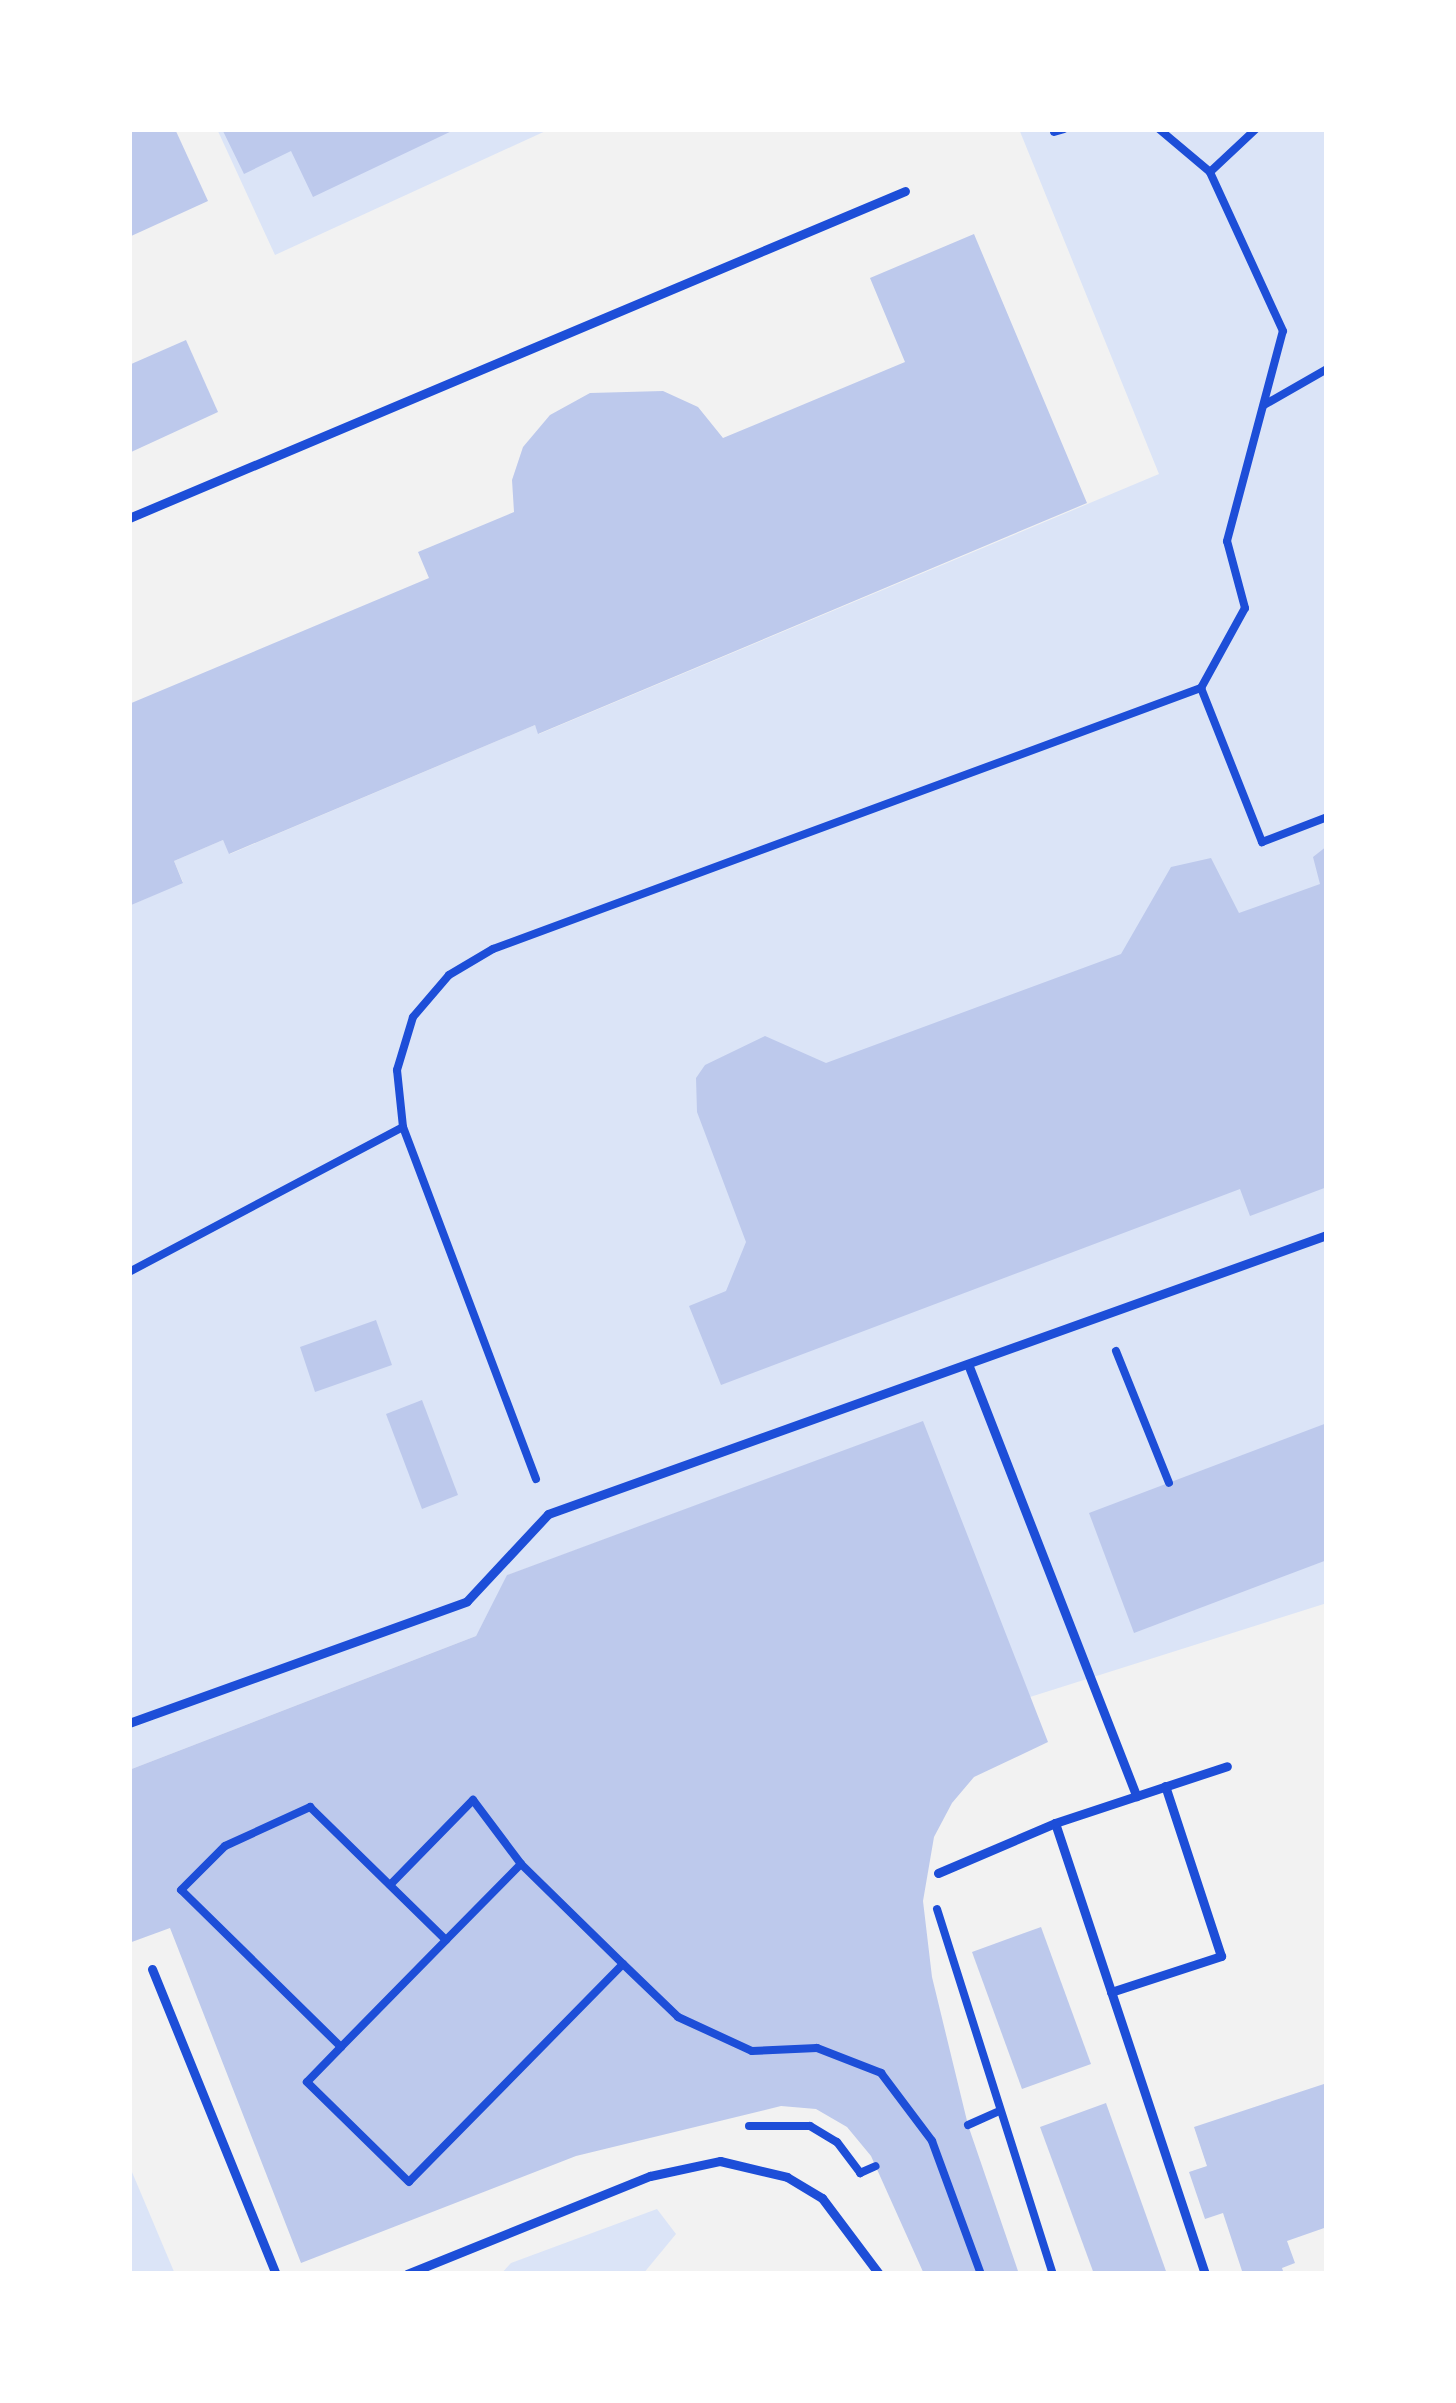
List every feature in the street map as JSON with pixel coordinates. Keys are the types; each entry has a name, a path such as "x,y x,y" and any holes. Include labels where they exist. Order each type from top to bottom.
{"lane":[{"path":"129,518 905,191"},
{"path":"129,1723 467,1601 548,1514 1327,1235"},
{"path":"968,1364 1136,1796"},
{"path":"938,1873 1055,1823 1227,1766"},
{"path":"1112,1992 1221,1956 1165,1786"},
{"path":"1055,1823 1204,2274"},
{"path":"152,1969 276,2274"},
{"path":"407,2274 650,2176 720,2161 788,2177 822,2198 879,2274"}],"path":[{"path":"548,1514 403,1127 397,1070 412,1017 449,975 493,949 1202,688 1245,608 1227,541 1282,332 1210,172 1159,129"},
{"path":"1210,172 1256,129"},
{"path":"1263,405 1327,369"},
{"path":"1202,688 1262,842 1327,817"},
{"path":"129,1271 403,1127"},
{"path":"1102,1316 1169,1483"},
{"path":"389,1885 472,1800 521,1864 677,2018 752,2051 817,2048 881,2073 932,2141 981,2274"},
{"path":"340,2047 181,1891 225,1846 310,1807 446,1940"},
{"path":"521,1864 307,2082 409,2182 623,1964"},
{"path":"938,1873 938,1932 1053,2274"},
{"path":"968,2125 998,2111"}],"shaded area":[{"path":"217,129 550,129 275,255"},
{"path":"1019,129 1327,129 1327,1603 1030,1697 922,1422 508,1575 476,1636 129,1770 129,906 183,882 174,861 223,840 230,854 535,725 539,734 1159,474"},
{"path":"129,2165 175,2274 129,2274"},
{"path":"657,2209 676,2234 643,2274 501,2274 511,2263"}],"building":[{"path":"129,129 175,129 208,201 129,237"},
{"path":"222,129 456,129 313,197 291,151 244,174"},
{"path":"974,234 1087,503 538,734 535,725 229,854 223,840 174,861 183,883 129,906 129,704 429,578 418,552 514,512 512,480 523,447 550,415 590,393 663,391 698,407 723,438 905,362 870,278"},
{"path":"186,340 218,412 129,453 129,365"},
{"path":"1327,846 1327,1187 1250,1216 1240,1189 721,1385 689,1306 726,1291 746,1242 697,1112 696,1078 705,1065 765,1036 826,1063 1121,954 1171,867 1211,858 1239,913 1320,884 1313,857"},
{"path":"376,1320 392,1365 315,1392 300,1347"},
{"path":"422,1400 458,1495 422,1509 386,1414"},
{"path":"923,1421 1048,1742 974,1777 952,1803 934,1837 923,1901 932,1977 968,2125 1019,2274 924,2274 871,2156 847,2127 816,2109 781,2106 576,2156 301,2263 170,1928 129,1943 129,1770 476,1636 507,1575"},
{"path":"1327,1423 1327,1560 1134,1633 1089,1513"},
{"path":"1041,1927 1091,2064 1022,2089 972,1952"},
{"path":"1327,2083 1327,2227 1287,2241 1295,2263 1282,2268 1284,2274 1243,2274 1223,2213 1205,2219 1189,2172 1207,2166 1194,2127"},
{"path":"1106,2103 1167,2274 1094,2274 1040,2127"}]}
